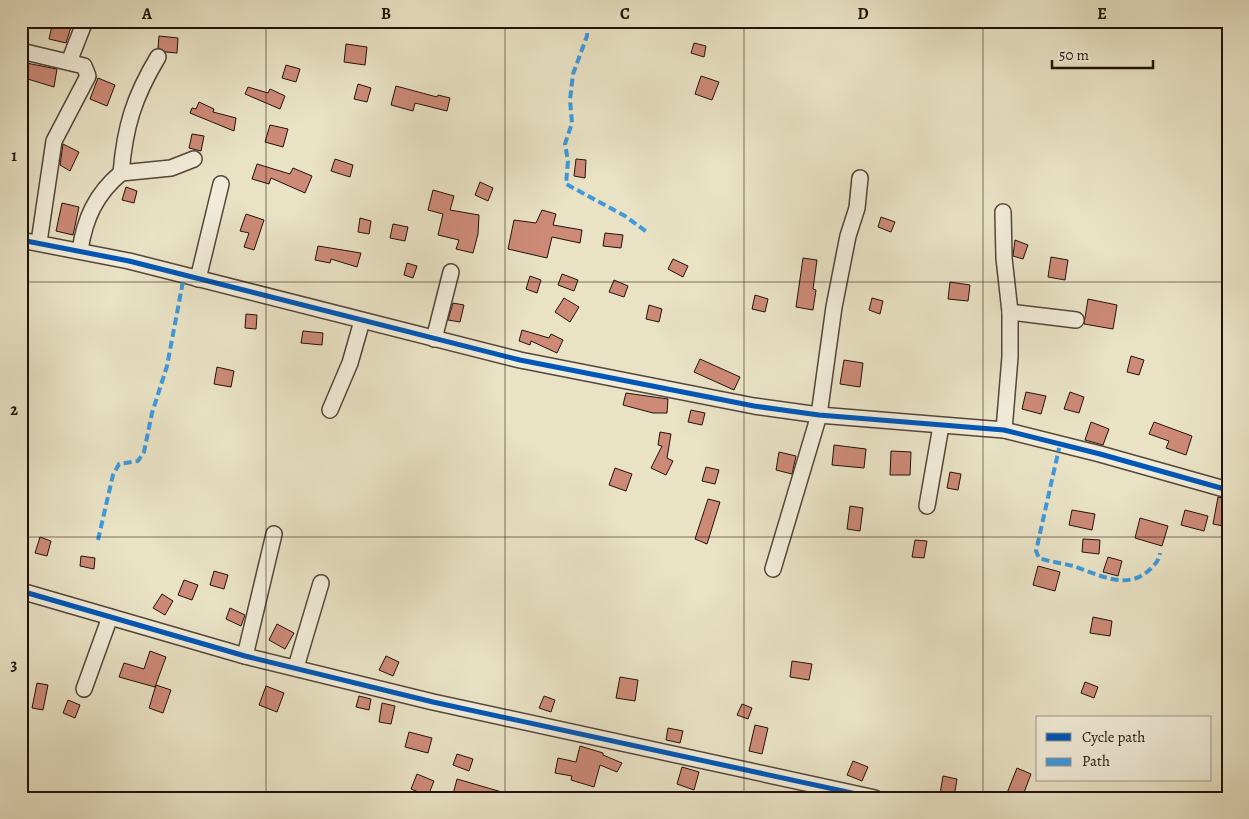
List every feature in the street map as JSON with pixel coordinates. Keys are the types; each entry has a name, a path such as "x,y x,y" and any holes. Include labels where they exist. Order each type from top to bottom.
{"street":[{"path":"69,62 85,21"},
{"path":"21,51 84,66 88,76 54,140 39,242"},
{"path":"80,250 84,226 98,196 121,172 127,123 141,85 158,57"},
{"path":"121,172 171,168 194,159"},
{"path":"773,568 819,415 834,307 848,236 857,208 860,178"},
{"path":"198,279 222,184"},
{"path":"1003,212 1004,258 1010,312 1010,357 1004,430"},
{"path":"21,240 80,250 520,360 649,387 819,415 1004,430 1108,456 1228,490"},
{"path":"434,339 451,272"},
{"path":"1010,312 1076,320"},
{"path":"330,410 350,362 362,321"},
{"path":"927,506 941,426"},
{"path":"245,656 274,534"},
{"path":"296,667 321,584"},
{"path":"21,591 245,656 442,704 875,798"},
{"path":"84,689 110,616"}],"building":[{"path":"53,21 72,24 66,43 49,39"},
{"path":"159,36 178,38 177,53 166,52 158,48"},
{"path":"694,43 706,46 704,57 691,53"},
{"path":"346,44 367,47 365,65 344,62"},
{"path":"21,62 57,69 54,87 21,77"},
{"path":"286,65 300,69 296,82 282,78"},
{"path":"701,76 719,82 712,100 695,94"},
{"path":"98,78 115,85 107,106 90,99"},
{"path":"358,84 371,88 367,102 354,99"},
{"path":"396,86 437,97 438,95 450,98 447,111 415,103 413,111 391,105"},
{"path":"248,87 268,93 270,89 285,96 280,109 245,94"},
{"path":"199,102 214,109 213,112 236,118 234,131 190,113 192,108 196,109"},
{"path":"270,125 288,129 283,147 265,142"},
{"path":"192,134 204,136 201,151 189,148"},
{"path":"63,144 79,152 70,171 60,165"},
{"path":"335,159 353,165 350,177 331,171"},
{"path":"576,159 586,160 585,178 574,176"},
{"path":"257,164 290,174 293,168 312,176 305,193 271,178 269,184 252,179"},
{"path":"480,182 493,188 488,201 475,195"},
{"path":"126,187 137,191 134,203 122,200"},
{"path":"433,190 454,196 450,210 479,215 478,234 473,253 456,249 459,240 438,235 443,214 428,210"},
{"path":"62,203 79,207 73,235 56,231"},
{"path":"542,210 556,214 553,225 582,230 580,243 552,237 547,258 508,249 514,220 536,223"},
{"path":"246,214 264,220 254,250 244,247 249,233 240,231"},
{"path":"881,217 895,222 891,232 878,227"},
{"path":"360,218 371,221 369,234 358,232"},
{"path":"393,224 408,227 405,241 390,238"},
{"path":"605,233 623,235 621,248 603,246"},
{"path":"1015,240 1028,245 1023,259 1013,256"},
{"path":"318,246 361,253 357,267 331,259 330,263 315,260"},
{"path":"1051,257 1068,260 1065,280 1048,277"},
{"path":"803,258 817,260 813,289 816,290 813,310 796,307"},
{"path":"673,259 688,266 683,277 668,269"},
{"path":"407,263 417,266 413,278 404,275"},
{"path":"562,274 578,280 574,291 558,285"},
{"path":"530,276 541,280 537,293 526,289"},
{"path":"614,280 628,286 624,297 609,292"},
{"path":"950,282 970,285 968,301 948,299"},
{"path":"755,295 768,299 765,312 752,309"},
{"path":"564,298 579,307 570,322 555,312"},
{"path":"872,298 883,301 880,314 869,310"},
{"path":"1088,299 1117,305 1113,329 1084,324"},
{"path":"453,303 464,305 460,322 448,320"},
{"path":"649,305 662,309 659,322 646,319"},
{"path":"246,314 257,315 256,329 245,328"},
{"path":"522,330 549,338 551,334 563,340 557,353 531,341 530,345 519,341"},
{"path":"303,331 323,333 322,345 301,343"},
{"path":"1131,356 1144,360 1139,375 1127,372"},
{"path":"700,359 740,377 734,390 694,372"},
{"path":"844,360 863,363 860,387 840,384"},
{"path":"217,367 234,371 231,387 214,384"},
{"path":"1026,392 1046,396 1041,414 1022,409"},
{"path":"1070,392 1084,397 1079,413 1064,409"},
{"path":"626,393 668,399 667,413 653,413 623,405"},
{"path":"691,410 705,413 702,425 688,422"},
{"path":"1091,422 1109,429 1103,445 1085,440"},
{"path":"1154,422 1192,436 1186,455 1166,448 1169,441 1149,434"},
{"path":"660,432 671,434 667,458 673,461 666,475 651,468 662,446 658,445"},
{"path":"834,445 866,449 864,468 832,465"},
{"path":"891,451 911,452 910,475 890,475"},
{"path":"779,452 796,456 792,474 776,470"},
{"path":"706,467 719,470 715,484 702,481"},
{"path":"615,468 632,474 626,491 609,485"},
{"path":"950,472 961,474 958,490 947,488"},
{"path":"1218,497 1228,499 1228,527 1213,524"},
{"path":"708,499 720,502 707,544 695,539"},
{"path":"850,506 863,508 860,531 847,529"},
{"path":"1072,510 1095,514 1092,530 1069,525"},
{"path":"1185,510 1208,516 1204,531 1181,525"},
{"path":"1140,518 1168,526 1162,546 1135,538"},
{"path":"40,537 51,541 47,556 35,553"},
{"path":"1083,539 1100,540 1099,554 1082,552"},
{"path":"915,540 927,541 924,558 912,557"},
{"path":"81,556 95,558 94,569 80,566"},
{"path":"1108,557 1122,561 1118,576 1103,572"},
{"path":"1038,566 1060,572 1055,591 1033,585"},
{"path":"214,571 228,575 224,589 210,585"},
{"path":"184,580 198,585 192,600 178,595"},
{"path":"162,594 173,601 165,615 153,608"},
{"path":"230,608 245,615 241,626 226,619"},
{"path":"1093,617 1112,621 1110,636 1090,633"},
{"path":"277,624 294,633 285,649 269,640"},
{"path":"150,651 166,657 155,687 119,677 124,663 144,669"},
{"path":"386,656 399,662 393,676 379,670"},
{"path":"792,661 812,664 809,680 790,677"},
{"path":"620,677 638,680 635,701 616,698"},
{"path":"1085,682 1098,687 1094,698 1081,693"},
{"path":"37,683 48,685 43,710 32,708"},
{"path":"156,685 171,690 163,713 149,708"},
{"path":"266,686 284,693 277,712 259,705"},
{"path":"359,696 371,699 369,710 356,707"},
{"path":"544,696 555,700 551,712 539,708"},
{"path":"68,700 80,705 75,718 63,713"},
{"path":"382,703 395,706 391,724 379,722"},
{"path":"742,704 752,708 748,719 737,715"},
{"path":"755,725 768,728 762,754 749,751"},
{"path":"668,728 683,731 680,743 666,740"},
{"path":"409,732 432,738 428,753 405,747"},
{"path":"580,746 603,753 603,755 622,763 617,772 600,765 594,787 571,780 572,776 555,773 558,758 576,762"},
{"path":"457,754 473,759 469,771 453,765"},
{"path":"853,761 868,767 862,781 847,775"},
{"path":"682,767 699,772 694,790 677,784"},
{"path":"1017,768 1031,774 1022,798 1005,798"},
{"path":"417,774 434,781 428,796 411,789"},
{"path":"943,776 957,779 954,797 940,794"},
{"path":"457,779 512,795 511,798 452,798"}],"marked path":[{"path":"587,21 587,36 573,74 570,100 572,123 565,144 568,161 566,184 625,216 647,232"},
{"path":"98,540 113,475 119,464 138,461 144,452 152,413 167,366 184,276"},
{"path":"1060,444 1036,551 1039,558 1073,566 1111,579 1130,580 1150,570 1160,553"},
{"path":"21,615 27,592"}],"cycle path":[{"path":"21,240 129,261 520,360 754,406 819,415 1004,430 1100,454 1228,490"},
{"path":"21,591 245,656 433,702 875,798"}]}
